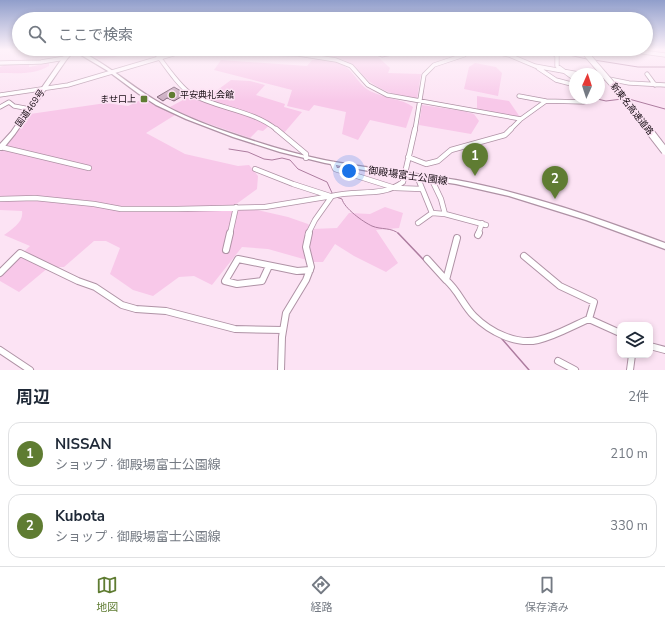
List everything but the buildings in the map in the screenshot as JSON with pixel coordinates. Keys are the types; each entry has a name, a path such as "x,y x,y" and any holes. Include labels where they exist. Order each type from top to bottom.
{"highway":[{"name":"国道469号","path":"0,147 30,109 59,66"},
{"name":"新東名高速道路","path":"597,66 631,106 665,152"},
{"name":"新東名高速道路","path":"601,66 636,106 665,144"}],"main road":[{"name":"御殿場富士公園線","path":"102,66 144,96 173,111 265,146 333,164 431,178 480,187 564,209 665,246"}],"street":[{"path":"0,95 68,85 131,66"},
{"path":"166,66 190,93 216,105 266,121 306,154 306,158"},
{"path":"351,66 368,85 377,91 398,98 521,119"},
{"path":"395,188 403,182 416,126 424,75 431,66"},
{"path":"535,66 556,80 569,83"},
{"path":"536,66 569,73"},
{"path":"557,66 562,72 569,76"},
{"path":"646,74 654,85"},
{"path":"605,78 629,83 665,85"},
{"path":"519,96 546,101 569,102"},
{"path":"408,157 426,164 438,161 451,150 505,135 521,119 546,101"},
{"path":"0,107 9,102 14,106 30,109"},
{"path":"0,147 89,168"},
{"path":"333,164 334,169 395,188"},
{"path":"255,169 293,184 332,196"},
{"path":"417,176 432,213"},
{"path":"431,178 441,199 445,214"},
{"path":"0,199 35,198 94,204 121,209 265,207 332,196 336,194 382,191 395,188 422,189"},
{"path":"281,370 280,355 283,330 288,308 303,288 312,265 306,247 313,222 332,196"},
{"path":"226,250 236,207"},
{"path":"418,223 432,213 445,214 484,224 478,236"},
{"path":"446,280 457,238"},
{"path":"0,272 20,253 78,281 95,287 122,305 136,309 166,311 235,329 283,330"},
{"path":"524,256 560,286 594,302 589,319"},
{"path":"269,266 262,281 237,284 225,281 238,259 297,271 310,270"},
{"path":"427,259 446,280 453,285 473,315 482,323 509,339 537,340 589,319 617,332"},
{"path":"653,347 665,350"},
{"path":"0,350 30,370"},
{"path":"630,370 632,358"},
{"path":"558,362 575,370"}],"shaded area":[{"path":"1,66 48,66 31,72 0,73 0,67"},
{"path":"217,66 345,66 366,89 404,102 413,107 406,128 370,120 358,140 342,134 346,112 314,105 309,111 287,106 292,90 214,70"},
{"path":"355,66 388,66 390,68 388,73 421,74 417,99 383,90 367,80"},
{"path":"492,66 496,67 502,73 498,96 464,89 469,67"},
{"path":"231,80 250,81 265,85 256,95 285,104 284,107 302,112 284,133 272,123 263,131 258,130 250,138 192,118 170,107 192,95 204,100"},
{"path":"477,96 509,101 520,117 477,110"},
{"path":"143,99 175,115 146,133 185,154 238,166 249,165 258,176 257,189 235,205 288,217 308,224 312,229 337,228 349,213 370,214 385,207 403,213 399,228 376,230 398,263 386,272 354,256 335,244 323,262 314,262 268,249 242,247 212,285 194,276 179,277 153,296 133,290 110,274 120,248 106,241 94,241 64,267 49,267 19,292 0,281 0,275 30,246 4,235 14,228 19,222 22,211 0,210 0,152 30,114 106,103 128,106"},
{"path":"422,105 474,114 479,121 471,134 419,125"}],"waterway":[{"path":"633,66 665,67"},
{"path":"605,101 622,99"},
{"path":"629,99 665,109"},
{"path":"229,149 248,152 264,159 272,160 282,158 290,160 298,169 327,182 333,195"},
{"path":"336,197 342,199 343,203 350,210 368,224 375,227 390,229 399,234"},
{"path":"399,234 439,276"},
{"path":"502,339 529,370"}],"place":[{"name":"平安典礼会館","path":"172,95"},
{"name":"ませ口上","path":"144,99"},
{"name":"NISSAN","path":"475,176"},
{"name":"Kubota","path":"555,199"}]}
